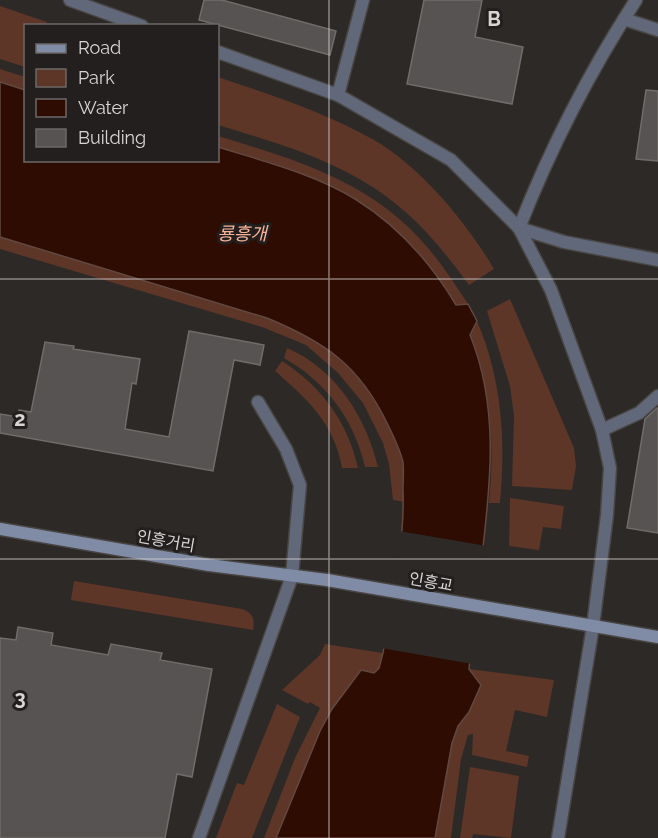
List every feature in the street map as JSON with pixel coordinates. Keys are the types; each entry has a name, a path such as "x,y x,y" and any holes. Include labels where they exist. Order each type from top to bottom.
{"main road":[{"name":"인흥거리","path":"0,529 209,565 327,580"},
{"name":"인흥교","path":"327,580 593,626"},
{"path":"593,626 658,637"}],"street":[{"path":"70,0 136,24"},
{"path":"338,95 363,0"},
{"path":"519,228 538,179 562,130 636,0"},
{"path":"624,19 658,30"},
{"path":"219,52 338,95 451,160 519,228 551,290 602,430 610,468 607,515 593,626 558,838"},
{"path":"519,228 564,242 658,260"},
{"path":"602,430 639,413 658,396"},
{"path":"200,838 292,576 300,485 286,449 258,402"}],"green space":[{"path":"0,6 47,22 46,24 24,24 24,67 0,59"},
{"path":"0,69 24,77 24,90 0,82"},
{"path":"219,77 317,113 355,130 392,151 442,197 494,269 469,285 421,227 383,194 339,168 267,140 219,125"},
{"path":"219,136 272,153 326,174 375,201 419,238 445,270 468,304 456,305 448,291 384,220 354,199 323,183 219,147"},
{"path":"0,237 267,318 324,347 353,372 377,404 388,425 402,460 404,502 393,500 389,464 383,443 363,403 338,373 306,345 262,327 0,249"},
{"path":"510,299 574,448 576,466 572,490 512,486 514,416 510,386 487,311"},
{"path":"477,321 492,365 500,410 502,480 500,503 489,503 492,460 490,418 483,375 470,335"},
{"path":"287,348 320,368 346,397 366,430 378,467 365,467 354,433 346,418 313,378 284,358"},
{"path":"282,361 309,382 331,407 347,435 358,468 342,468 333,438 326,425 309,403 275,371"},
{"path":"510,498 564,506 561,529 543,527 539,550 509,546"},
{"path":"74,581 242,609 249,612 252,617 253,630 71,600"},
{"path":"325,644 383,653 379,668 374,673 361,671 332,709 320,731 276,838 264,838 295,758 320,708 282,690 320,655"},
{"path":"469,669 554,680 547,717 515,710 506,751 529,756 527,767 472,755 473,734 468,735 461,759 451,838 435,838 452,743 458,726 469,712 479,681"},
{"path":"277,704 300,717 252,838 216,838 237,783 244,785"},
{"path":"470,767 519,776 511,838 473,834 472,838 460,838"}],"water":[{"name":"룡흥개","path":"0,82 24,90 24,162 219,162 219,147 270,163 323,182 370,209 412,246 436,274 456,305 468,304 477,321 470,335 485,389 490,444 488,499 469,669 481,685 469,712 458,726 452,743 435,838 276,838 320,731 332,709 361,670 374,673 379,668 383,653 400,551 403,462 389,428 365,386 352,371 323,346 267,318 0,237"}],"pier":[{"path":"399,531 487,546 472,664 381,648"}],"building":[{"path":"204,0 222,0 336,31 330,55 199,20"},
{"path":"424,0 482,0 475,37 523,47 512,104 407,84"},
{"path":"646,90 658,91 658,161 636,159"},
{"path":"189,331 264,345 260,365 234,360 213,471 0,433 0,414 18,417 19,410 31,412 45,342 74,346 73,349 140,359 136,384 132,383 125,429 169,437"},
{"path":"657,408 658,533 627,528 645,419"},
{"path":"18,627 53,633 51,645 108,655 111,644 162,653 160,660 212,669 192,777 177,774 165,838 0,838 0,638 16,640"}]}
